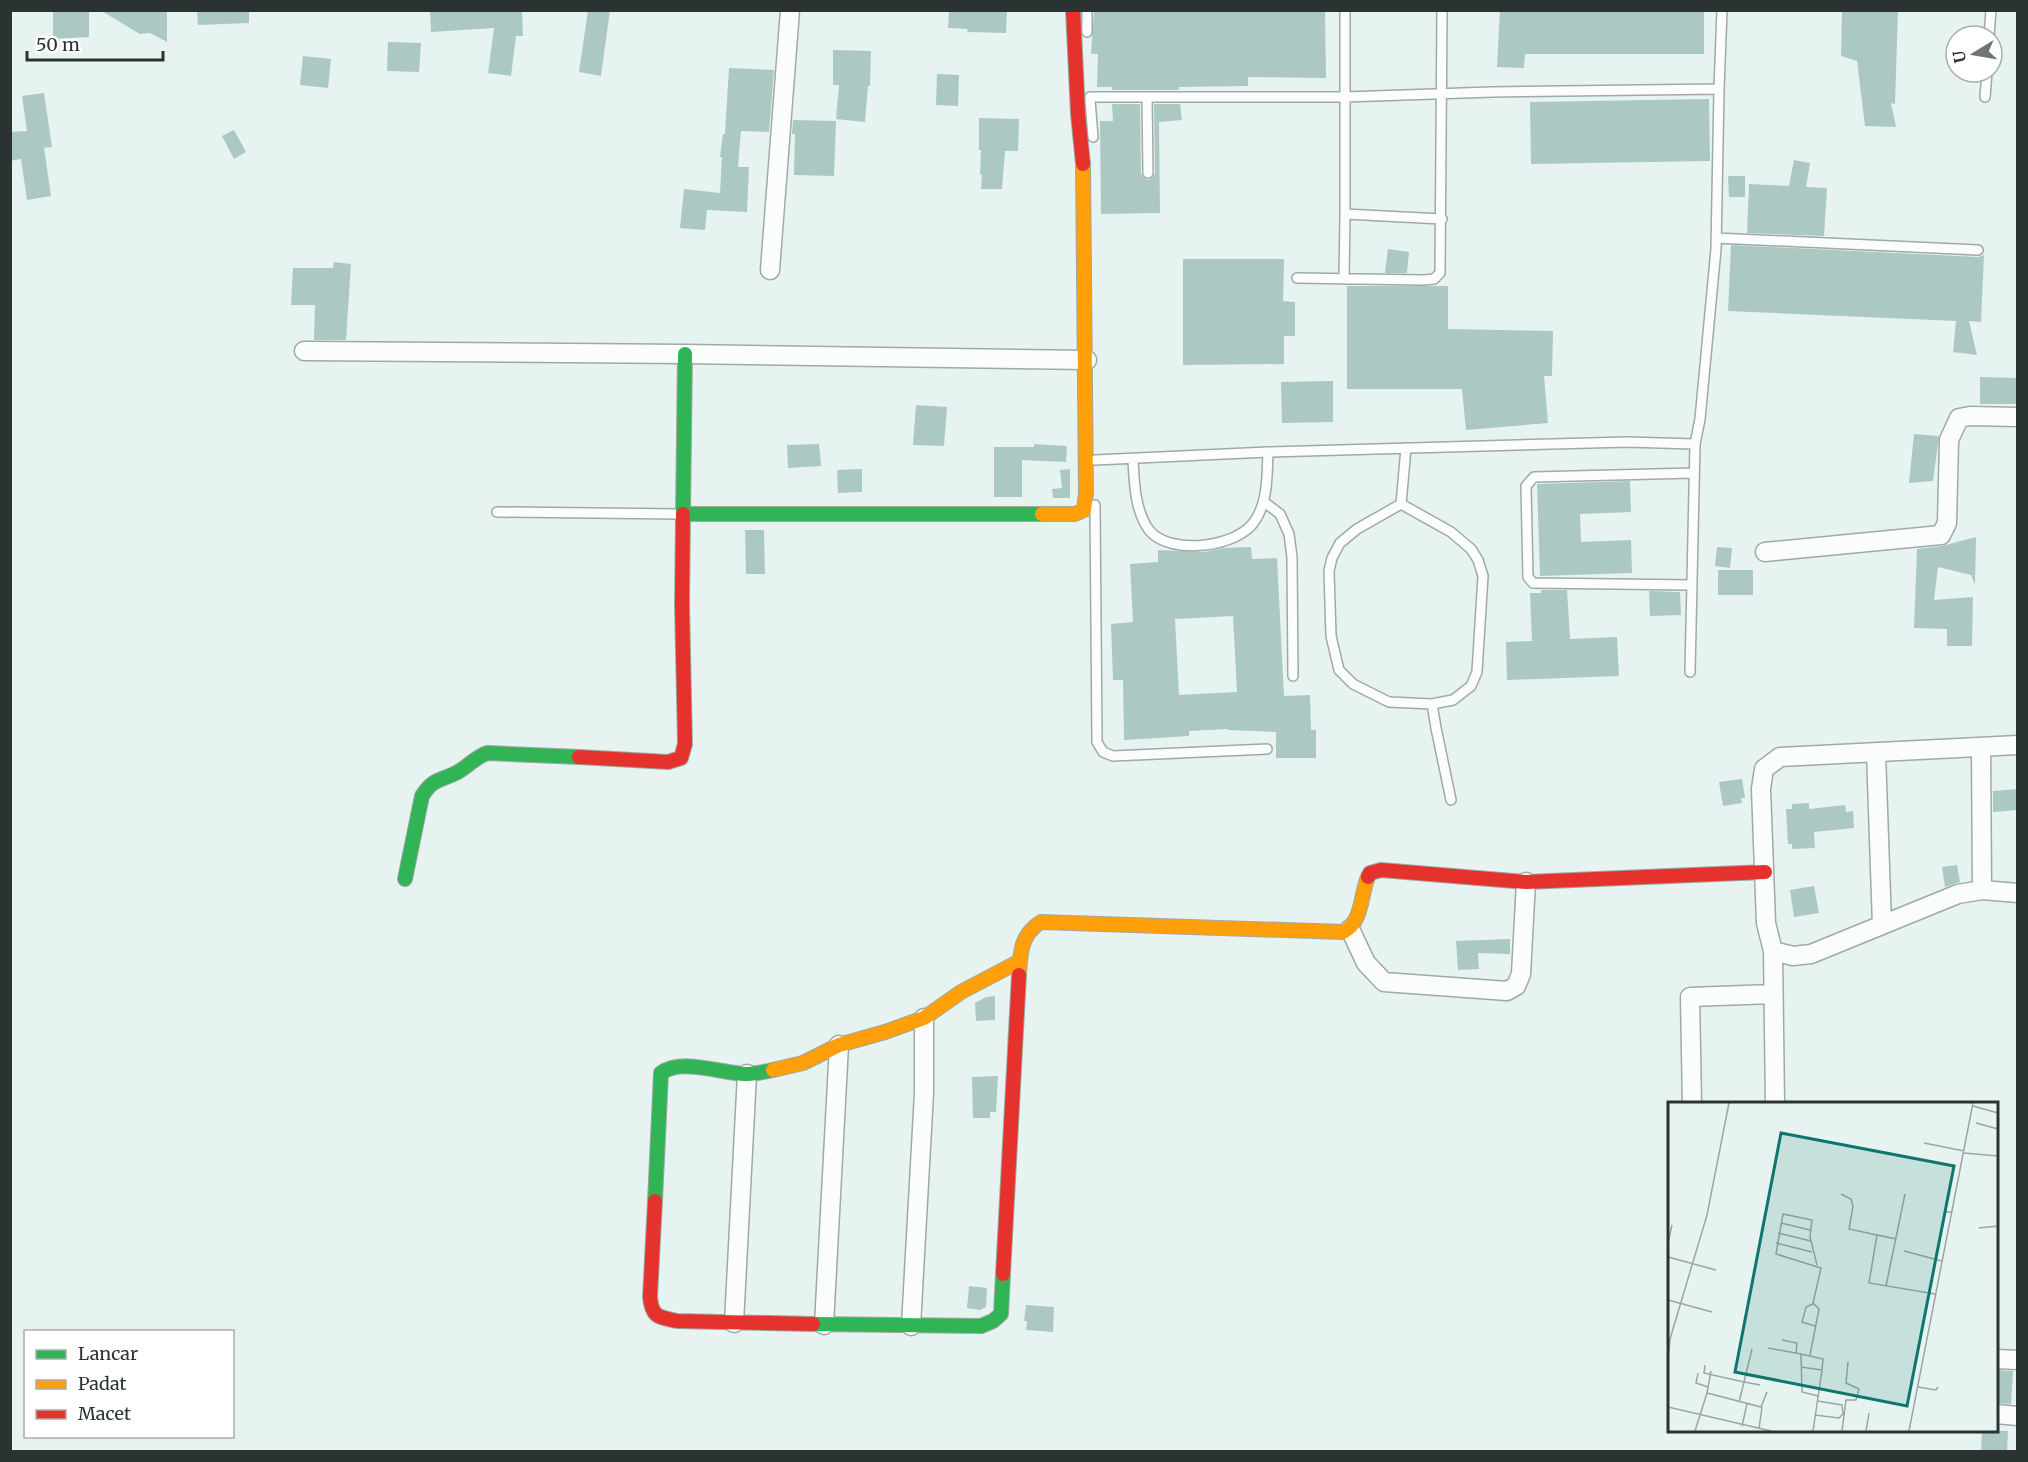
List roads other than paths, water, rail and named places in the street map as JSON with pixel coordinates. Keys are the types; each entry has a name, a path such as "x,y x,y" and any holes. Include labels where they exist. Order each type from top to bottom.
{"street":[{"path":"770,270 790,10"},
{"path":"683,514 1081,513 1086,505 1093,362 1073,10"},
{"path":"304,351 685,354 1093,362"},
{"path":"405,879 422,796 428,786 434,781 457,772 480,756 487,753 503,753 668,762 681,758 685,744 682,604 685,354"},
{"path":"1765,552 1941,535 1947,523 1949,440 1959,418 1970,416 2018,417"},
{"path":"1775,1102 1773,951 1766,923 1761,789 1764,769 1780,758 2018,745"},
{"path":"1981,747 1982,890"},
{"path":"1876,752 1882,925"},
{"path":"1020,961 961,992 924,1018 839,1045 784,1069 747,1074 681,1066 668,1068 661,1073 650,1297 651,1308 657,1316 677,1322 979,1327 992,1324 1001,1314 1022,942 1030,927 1041,922 1343,932 1357,922 1365,883 1370,873 1381,870 1526,882 1764,872"},
{"path":"1350,929 1366,963 1384,982 1507,991 1516,986 1521,974 1526,882"},
{"path":"1773,951 1794,956 1811,954 1958,894 1982,890 2018,893"},
{"path":"1692,1102 1690,997 1773,994"},
{"path":"911,1326 924,1093 924,1018"},
{"path":"824,1325 839,1045"},
{"path":"734,1323 747,1074"},
{"path":"1998,1359 2018,1360"},
{"path":"1998,1414 2018,1416"}],"lane":[{"path":"1087,10 1087,38"},
{"path":"1344,279 1345,10"},
{"path":"1297,278 1434,279 1440,273 1442,10"},
{"path":"1690,672 1695,444 1700,419 1709,332 1716,238 1722,10"},
{"path":"1985,97 1986,84"},
{"path":"1093,150 1089,93 1147,97 1345,97 1719,89"},
{"path":"1147,97 1148,173"},
{"path":"1346,214 1442,219"},
{"path":"1716,238 1978,250"},
{"path":"1095,403 1097,742 1103,752 1113,756 1268,749"},
{"path":"1095,460 1268,452 1627,442 1695,444"},
{"path":"1401,504 1406,448"},
{"path":"1133,459 1134,479 1142,518 1150,532 1164,542 1208,545 1225,542 1255,523 1264,502 1268,452"},
{"path":"1692,585 1533,583 1528,577 1526,486 1534,477 1694,473"},
{"path":"1264,502 1280,514 1289,534 1292,557 1293,676"},
{"path":"1401,504 1451,532 1471,549 1478,560 1483,576 1477,672 1471,686 1453,700 1432,704 1389,702 1353,684 1339,670 1332,636 1329,571 1332,558 1340,543 1357,529 1401,504"},
{"path":"497,512 683,514"},
{"path":"1432,704 1451,800"}]}
